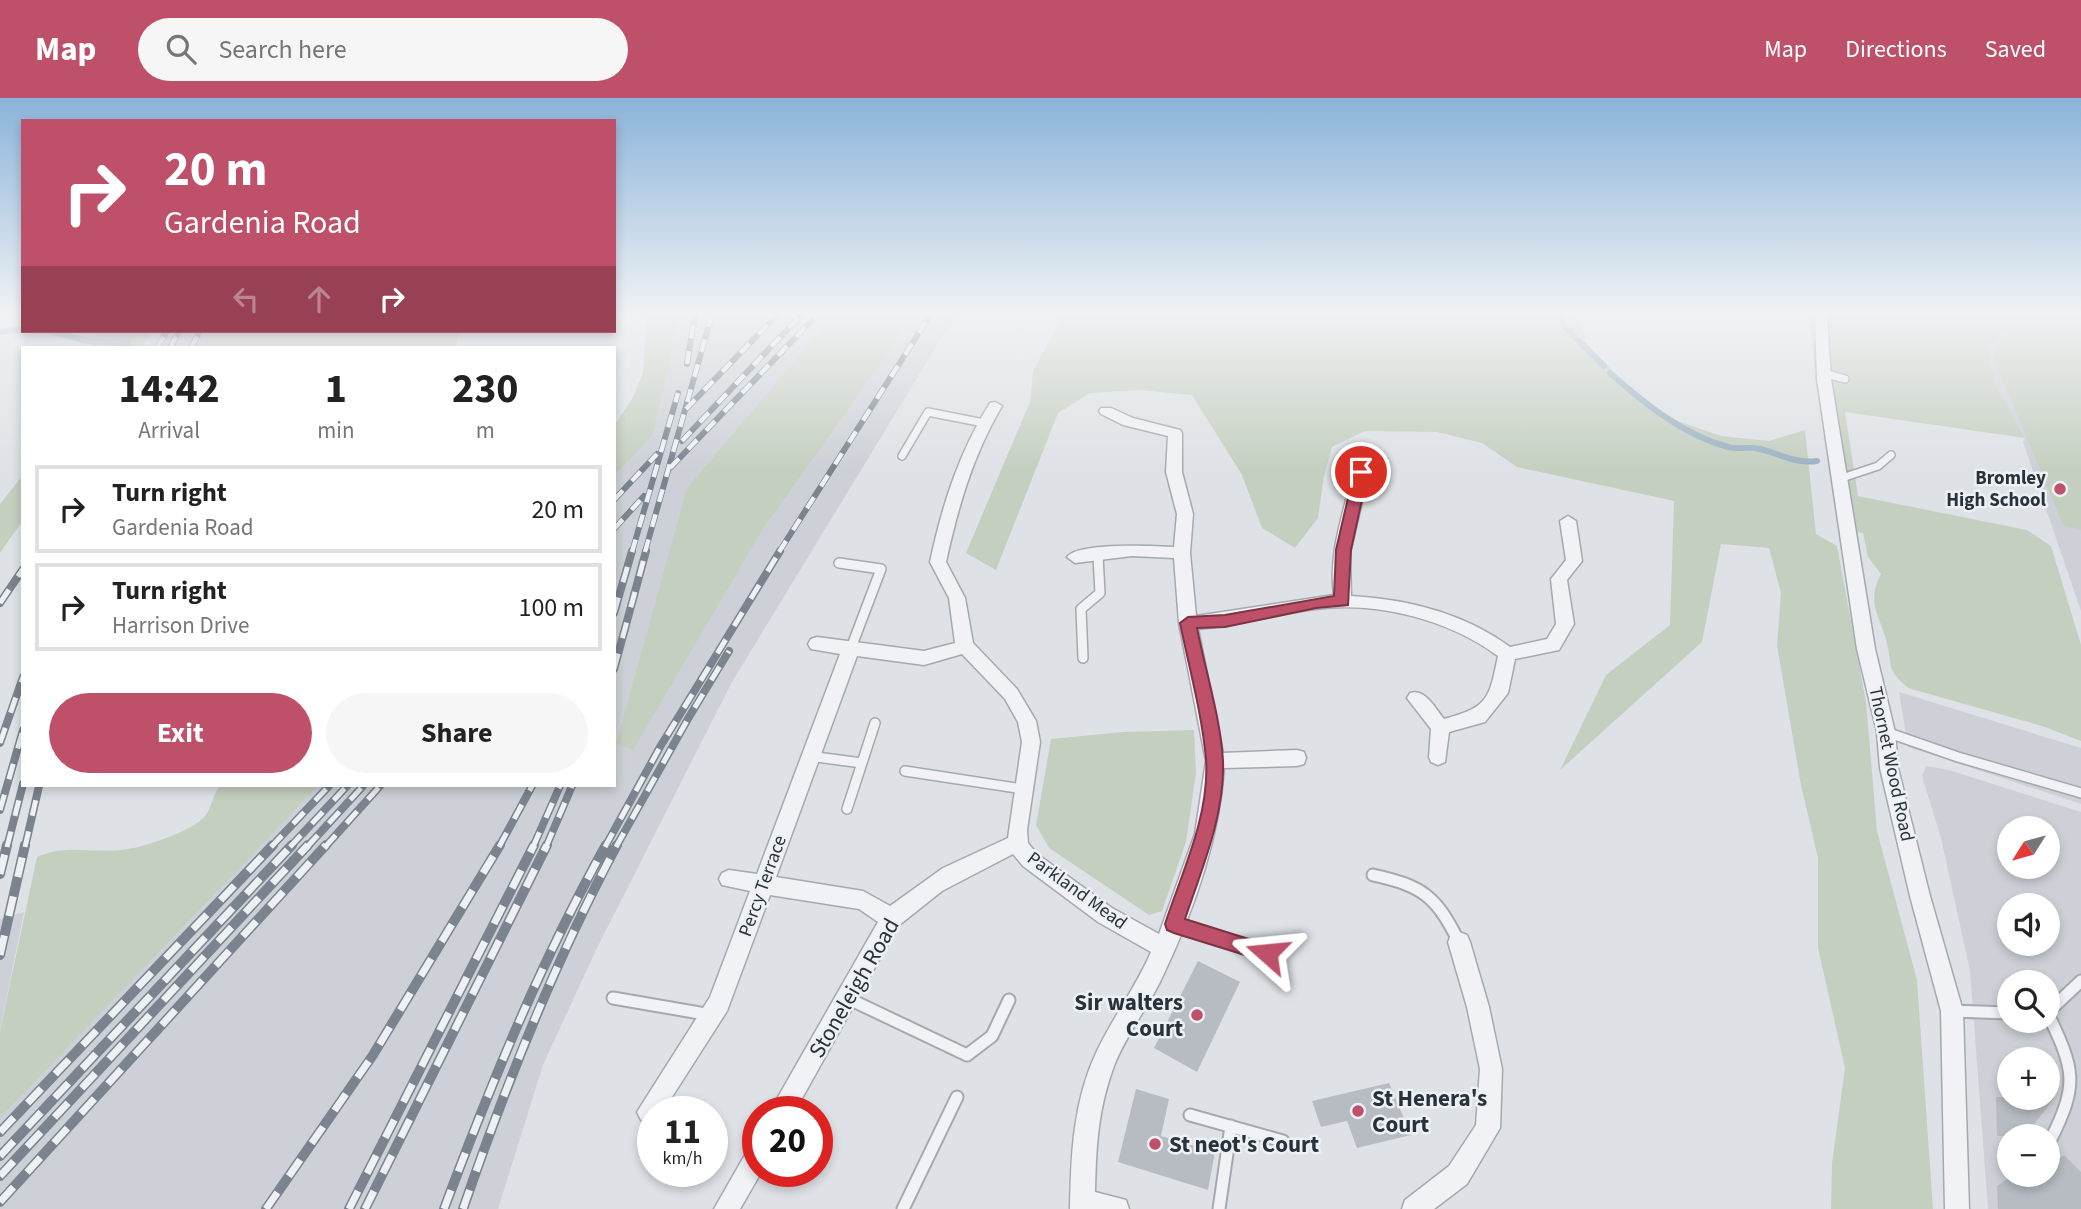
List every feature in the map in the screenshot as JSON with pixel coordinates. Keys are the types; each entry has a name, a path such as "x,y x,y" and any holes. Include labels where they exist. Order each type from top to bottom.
{"street":[{"name":"Thornet Wood Road","path":"1823,366 1866,649 1886,732 1889,768 1916,883 1952,1012 1957,1209"},
{"path":"817,644 924,659 965,646 960,631 957,598 938,562 950,506 984,423 995,406"},
{"path":"1106,411 1128,422 1175,433 1174,472 1185,514 1182,553 1188,623 1214,761 1213,788 1205,834 1174,924 1152,975 1105,1059 1084,1134 1082,1205 1117,1209"},
{"path":"1343,601 1340,591 1343,550 1361,472"},
{"path":"1188,623 1225,621 1316,603 1343,601 1443,618 1478,634 1507,654 1553,645 1565,624 1559,579 1574,561 1568,521"},
{"path":"1075,557 1132,550 1182,553"},
{"name":"Parkland Mead","path":"965,646 1011,694 1027,721 1030,733 1017,830 1018,843 1030,860 1105,915 1164,948"},
{"name":"Percy Terrace","path":"661,1096 719,1003 851,648"},
{"path":"1440,727 1479,717 1499,693 1507,654"},
{"path":"1416,698 1440,727 1438,757"},
{"path":"1214,761 1297,758"},
{"name":"Stoneleigh Road","path":"791,1096 891,919 909,901 948,875 1018,843"},
{"path":"729,879 863,900 891,919"},
{"path":"1414,1209 1458,1175 1488,1128 1491,1069 1478,1007 1459,942"},
{"path":"726,1209 742,1182"}],"lane":[{"path":"1823,373 1846,379"},
{"path":"902,456 928,412 984,423"},
{"path":"1839,479 1878,466 1891,455"},
{"path":"1083,659 1081,608 1100,593 1098,556"},
{"path":"839,563 881,569 851,648"},
{"path":"847,809 875,723"},
{"path":"1886,732 1958,757 2081,793"},
{"path":"809,756 862,763"},
{"path":"905,771 1023,789"},
{"path":"1373,874 1414,883 1442,906 1459,942"},
{"path":"1174,924 1267,953"},
{"path":"2060,1001 2081,981"},
{"path":"613,998 711,1015"},
{"path":"848,998 967,1055 992,1036 1009,1000"},
{"path":"1952,1012 1997,1013"},
{"path":"2057,1033 2076,1075 2077,1095 2070,1113 2060,1127"},
{"path":"903,1209 957,1097"},
{"path":"1190,1115 1283,1141"},
{"path":"1219,1209 1231,1126"}],"shaded area":[{"path":"647,366 924,366 732,682 596,950 543,1065 498,1209 0,1209 0,1086 292,787 616,787 616,452"},
{"name":"Bromley High School","path":"1992,366 2081,366 2081,611 2023,442 2025,438 1996,386"},
{"path":"1899,692 2081,748 2081,804 1908,747"},
{"path":"1926,766 1949,770 2081,812 2081,1209 1988,1209 1970,971 1941,838 1922,776"},
{"path":"24,912 1,1025 0,1031 0,919"}],"green space":[{"path":"643,366 669,366 652,436 616,474 616,423 632,399"},
{"path":"791,366 879,366 761,532 633,750 616,744 687,488"},
{"path":"1036,366 1608,366 1622,381 1669,418 1721,436 1769,441 1805,430 1816,534 1837,546 1866,702 1877,831 1917,980 1933,1209 1831,1209 1832,1163 1845,1068 1818,948 1818,858 1801,785 1777,646 1781,593 1769,548 1721,544 1702,642 1560,770 1606,675 1670,625 1674,501 1517,467 1482,443 1437,432 1365,431 1332,447 1324,476 1318,518 1295,548 1262,528 1242,475 1192,395 1140,390 1090,393 1058,413 996,570 966,553 1030,402"},
{"path":"1814,366 1992,366 1996,386 2025,438 1845,412 1858,496 2027,530 2051,546 2081,645 2081,741 2045,727 1908,688 1893,672 1874,602 1876,584 1881,574 1868,557 1863,533 1839,529"},
{"path":"1997,366 2081,366 2081,530 2063,525"},
{"path":"21,478 21,523 0,553 0,504"},
{"path":"1194,730 1196,773 1186,842 1162,911 1149,915 1049,848 1036,825 1051,739 1123,732"},
{"path":"219,787 317,787 0,1118 0,1031 37,857 68,850 122,850 167,838 200,821 210,808"}],"building":[{"name":"Sir walters Court","path":"1198,961 1240,982 1197,1072 1154,1048"},
{"name":"St Henera's Court","path":"1389,1083 1411,1135 1357,1148 1347,1121 1321,1127 1312,1101"},
{"name":"St neot's Court","path":"1136,1089 1169,1099 1161,1136 1215,1152 1208,1190 1118,1162"},
{"path":"1996,1097 1997,1110 2045,1110 2034,1124 1997,1124 1997,1136"},
{"path":"2064,1155 2081,1172 2081,1209 1998,1209 1997,1187 2060,1187 2060,1158"}],"waterway":[{"path":"1610,373 1665,417 1711,442 1732,448 1760,449 1795,460 1817,461"}],"railway":[{"path":"645,552 697,366"},
{"path":"686,409 728,366"},
{"path":"682,441 753,366"},
{"path":"670,468 768,366"},
{"path":"779,552 898,366"},
{"path":"632,552 678,393"},
{"path":"616,498 657,454"},
{"path":"616,527 644,496"},
{"path":"616,606 632,551"},
{"path":"616,662 646,551"},
{"path":"605,847 660,747 780,551"},
{"path":"0,603 21,572"},
{"path":"616,847 729,651"},
{"path":"0,743 21,683"},
{"path":"0,810 21,737"},
{"path":"7,847 22,787"},
{"path":"25,847 39,787"},
{"path":"271,847 328,787"},
{"path":"290,847 346,787"},
{"path":"307,847 362,787"},
{"path":"325,847 379,787"},
{"path":"499,847 531,787"},
{"path":"533,847 560,787"},
{"path":"546,847 572,787"},
{"path":"0,874 7,845"},
{"path":"0,955 25,845"},
{"path":"0,1132 273,845"},
{"path":"0,1156 292,845"},
{"path":"0,1176 308,845"},
{"path":"0,1202 326,845"},
{"path":"266,1209 373,1055 500,845"},
{"path":"444,1209 518,1024 560,933 606,845"},
{"path":"463,1209 496,1116 552,978 617,845"},
{"path":"349,1209 533,847"},
{"path":"365,1209 546,847"}],"place":[{"name":"Bromley High School","path":"2060,489"},
{"name":"Sir walters Court","path":"1197,1015"},
{"name":"St Henera's Court","path":"1358,1111"},
{"name":"St neot's Court","path":"1155,1144"}],"route":[{"path":"1267,953 1174,924 1205,834 1213,788 1212,741 1188,623 1225,621 1316,603 1343,601 1340,591 1343,550 1361,472"}]}
